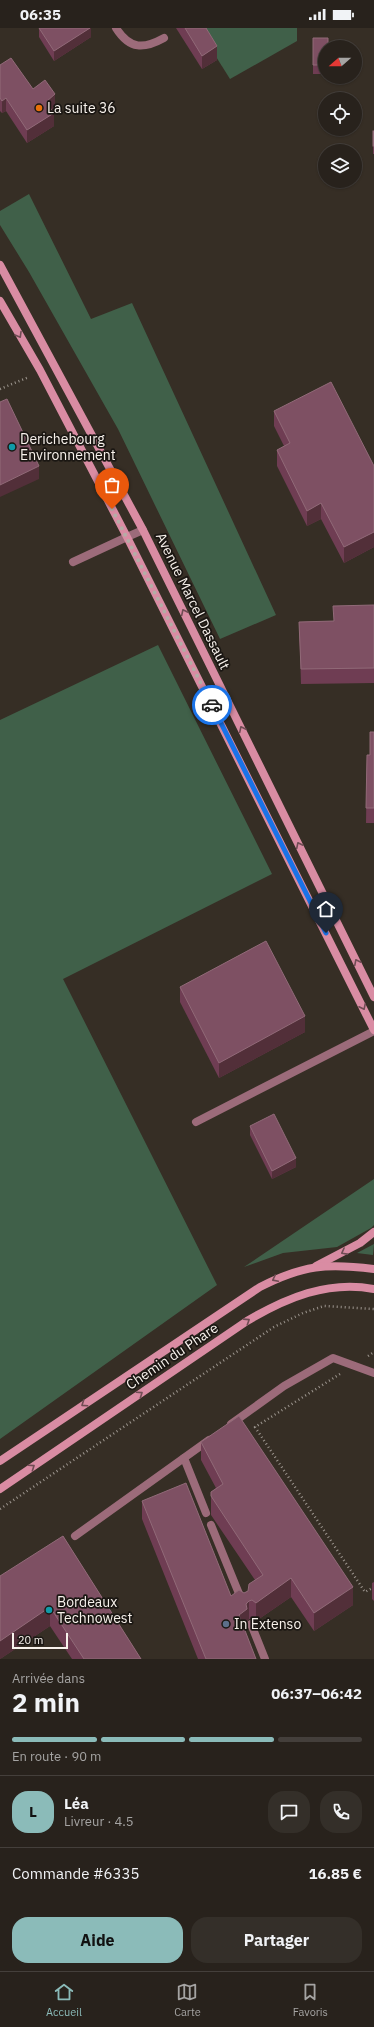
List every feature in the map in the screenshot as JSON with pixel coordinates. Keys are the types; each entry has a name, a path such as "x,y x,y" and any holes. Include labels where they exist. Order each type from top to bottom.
{"main road":[{"name":"Avenue Marcel Dassault","path":"0,265 143,530 374,997"},
{"name":"Avenue Marcel Dassault","path":"0,301 40,370 127,537 374,1030"},
{"path":"312,1268 360,1243 374,1232"},
{"name":"Chemin du Phare","path":"0,1461 260,1287 285,1274 312,1268 343,1265 374,1269"},
{"name":"Chemin du Phare","path":"0,1489 247,1321 275,1304 299,1294 319,1290 347,1286 374,1288"}],"street":[{"path":"116,28 120,34 130,42 140,46 151,45 164,38"},
{"path":"73,562 143,530"},
{"path":"196,1122 374,1030"},
{"path":"75,1536 284,1386 333,1358 374,1373"},
{"path":"184,1458 206,1513"},
{"path":"211,1525 244,1606"},
{"path":"251,1624 265,1659"}],"path":[{"path":"370,1308 373,1303"},
{"path":"0,1509 274,1327 303,1313 324,1306 374,1309"},
{"path":"374,1352 255,1427 365,1592 374,1587"}],"green space":[{"path":"198,28 297,28 297,41 230,79"},
{"path":"29,194 91,319 132,303 276,615 220,639 118,429 29,272 0,225 0,211"},
{"path":"158,645 272,874 63,979 217,1285 0,1439 0,720"},
{"path":"374,1179 374,1225 371,1228 337,1247 283,1253 244,1267"},
{"path":"374,1244 373,1255 357,1253"}],"building":[{"path":"39,28 90,28 54,51"},
{"path":"185,28 206,28 217,46 202,56"},
{"path":"313,38 328,38 328,40 318,40 318,65 313,65"},
{"name":"La suite 36","path":"11,58 33,89 45,80 55,94 46,102 54,113 27,130 6,98 2,101 0,98 0,65"},
{"path":"374,131 374,146 373,146"},
{"path":"331,382 374,466 374,532 344,547 321,503 307,511 277,450 290,443 274,411"},
{"name":"Derichebourg Environnement","path":"7,399 39,466 0,485 0,402"},
{"path":"374,605 374,668 301,669 299,622 334,621 333,606"},
{"path":"370,732 374,732 374,808 366,808 367,755 370,755"},
{"path":"266,941 305,1016 219,1063 180,987"},
{"path":"274,1114 296,1158 272,1171 250,1126"},
{"path":"239,1416 353,1587 314,1613 291,1578 256,1603 252,1600 249,1601 246,1604 247,1609 239,1615 256,1659 206,1659 142,1501 186,1483 231,1596 239,1590 244,1593 248,1591 249,1584 263,1575 211,1496 211,1492 223,1484 201,1442"},
{"name":"Bordeaux Technowest","path":"63,1536 141,1659 84,1659 50,1607 0,1641 0,1576"}],"way so far":[{"path":"112,509 212,705"}],"place":[{"name":"La suite 36","path":"39,108"},
{"name":"Derichebourg Environnement","path":"12,447"},
{"name":"Bordeaux Technowest","path":"49,1610"},
{"name":"In Extenso","path":"226,1624"}],"route":[{"path":"212,705 326,933"}]}
